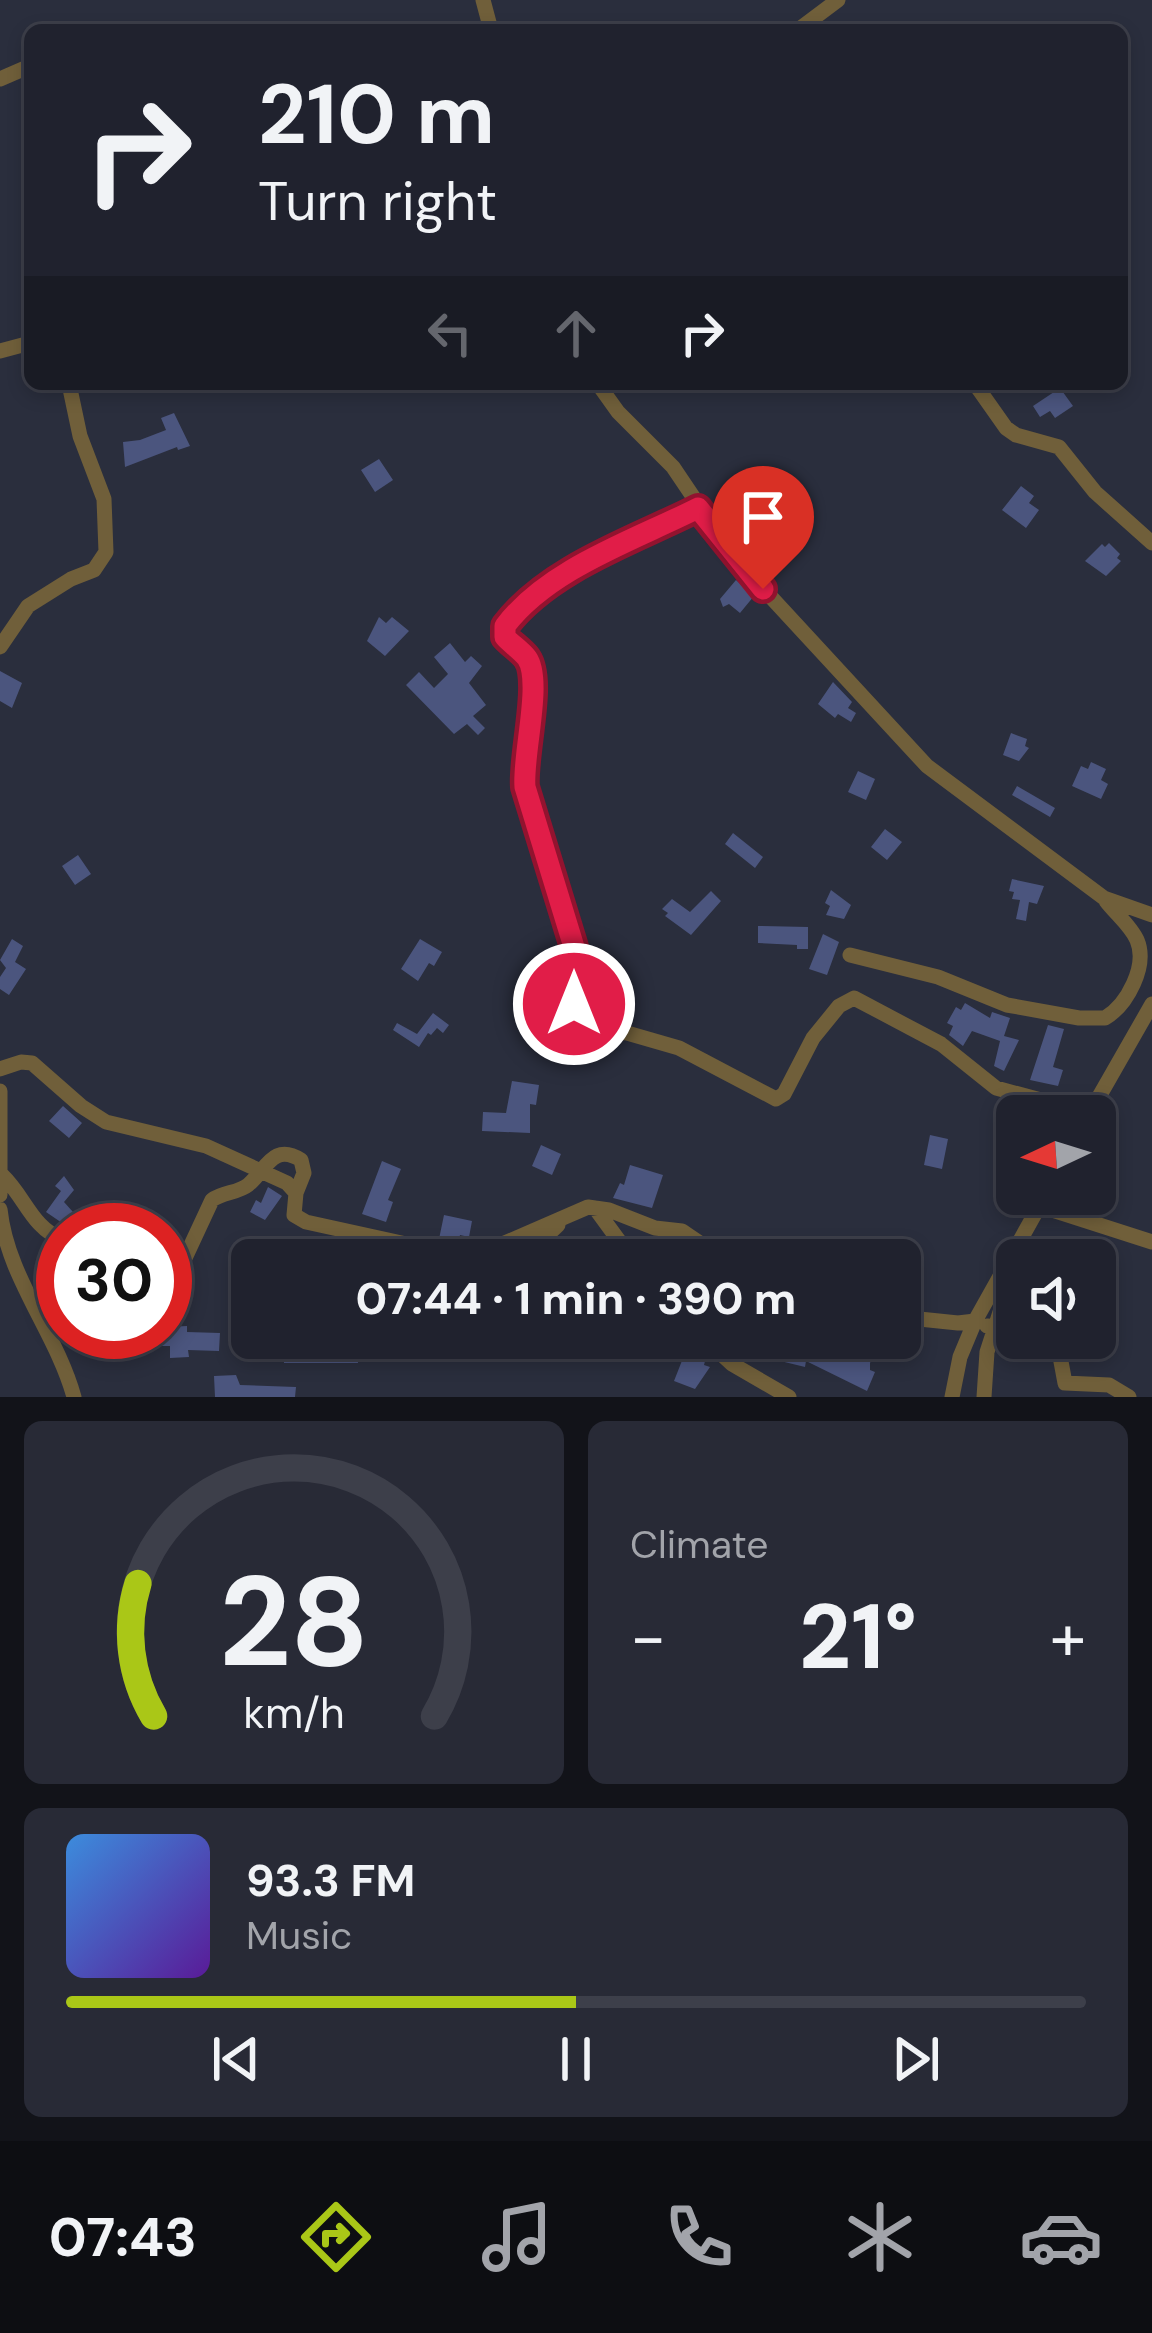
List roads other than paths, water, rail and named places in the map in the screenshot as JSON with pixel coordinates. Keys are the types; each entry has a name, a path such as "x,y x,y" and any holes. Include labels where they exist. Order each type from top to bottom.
{"street":[{"path":"806,24 838,0"},
{"path":"0,646 6,620 94,570 106,552 104,499 80,436 70,390"},
{"path":"602,390 618,412 661,452 748,572 927,766 1104,898 1140,950 1126,998 1105,1018 1006,1005 938,976 850,955"},
{"path":"979,390 1006,428 1059,447 1096,493 1152,543"},
{"path":"698,508 572,572 505,626 505,637 524,655 532,671 525,787 574,947 573,1022 581,1028 627,1033 679,1048 776,1099 784,1094 826,1021 854,998 941,1045 995,1088 1020,1095"},
{"path":"1104,898 1152,915"},
{"path":"1099,1095 1152,1004"},
{"path":"0,1069 20,1062 32,1064 106,1122 206,1147 287,1183 296,1192"},
{"path":"0,1091 0,1195"},
{"path":"192,1243 212,1199 249,1184 278,1154 297,1156 304,1169 292,1210 297,1218 380,1239"},
{"path":"2,1175 19,1193 36,1224"},
{"path":"521,1239 578,1210 596,1208 693,1239"},
{"path":"596,1208 615,1239"},
{"path":"0,1209 7,1249 55,1343 74,1397"},
{"path":"1082,1215 1152,1242"},
{"path":"543,1239 566,1217"},
{"path":"952,1397 973,1323 996,1284"},
{"path":"921,1319 994,1327"},
{"path":"984,1397 987,1352 996,1321"},
{"path":"726,1359 789,1397"},
{"path":"1060,1359 1065,1383 1109,1384 1129,1397"}]}
